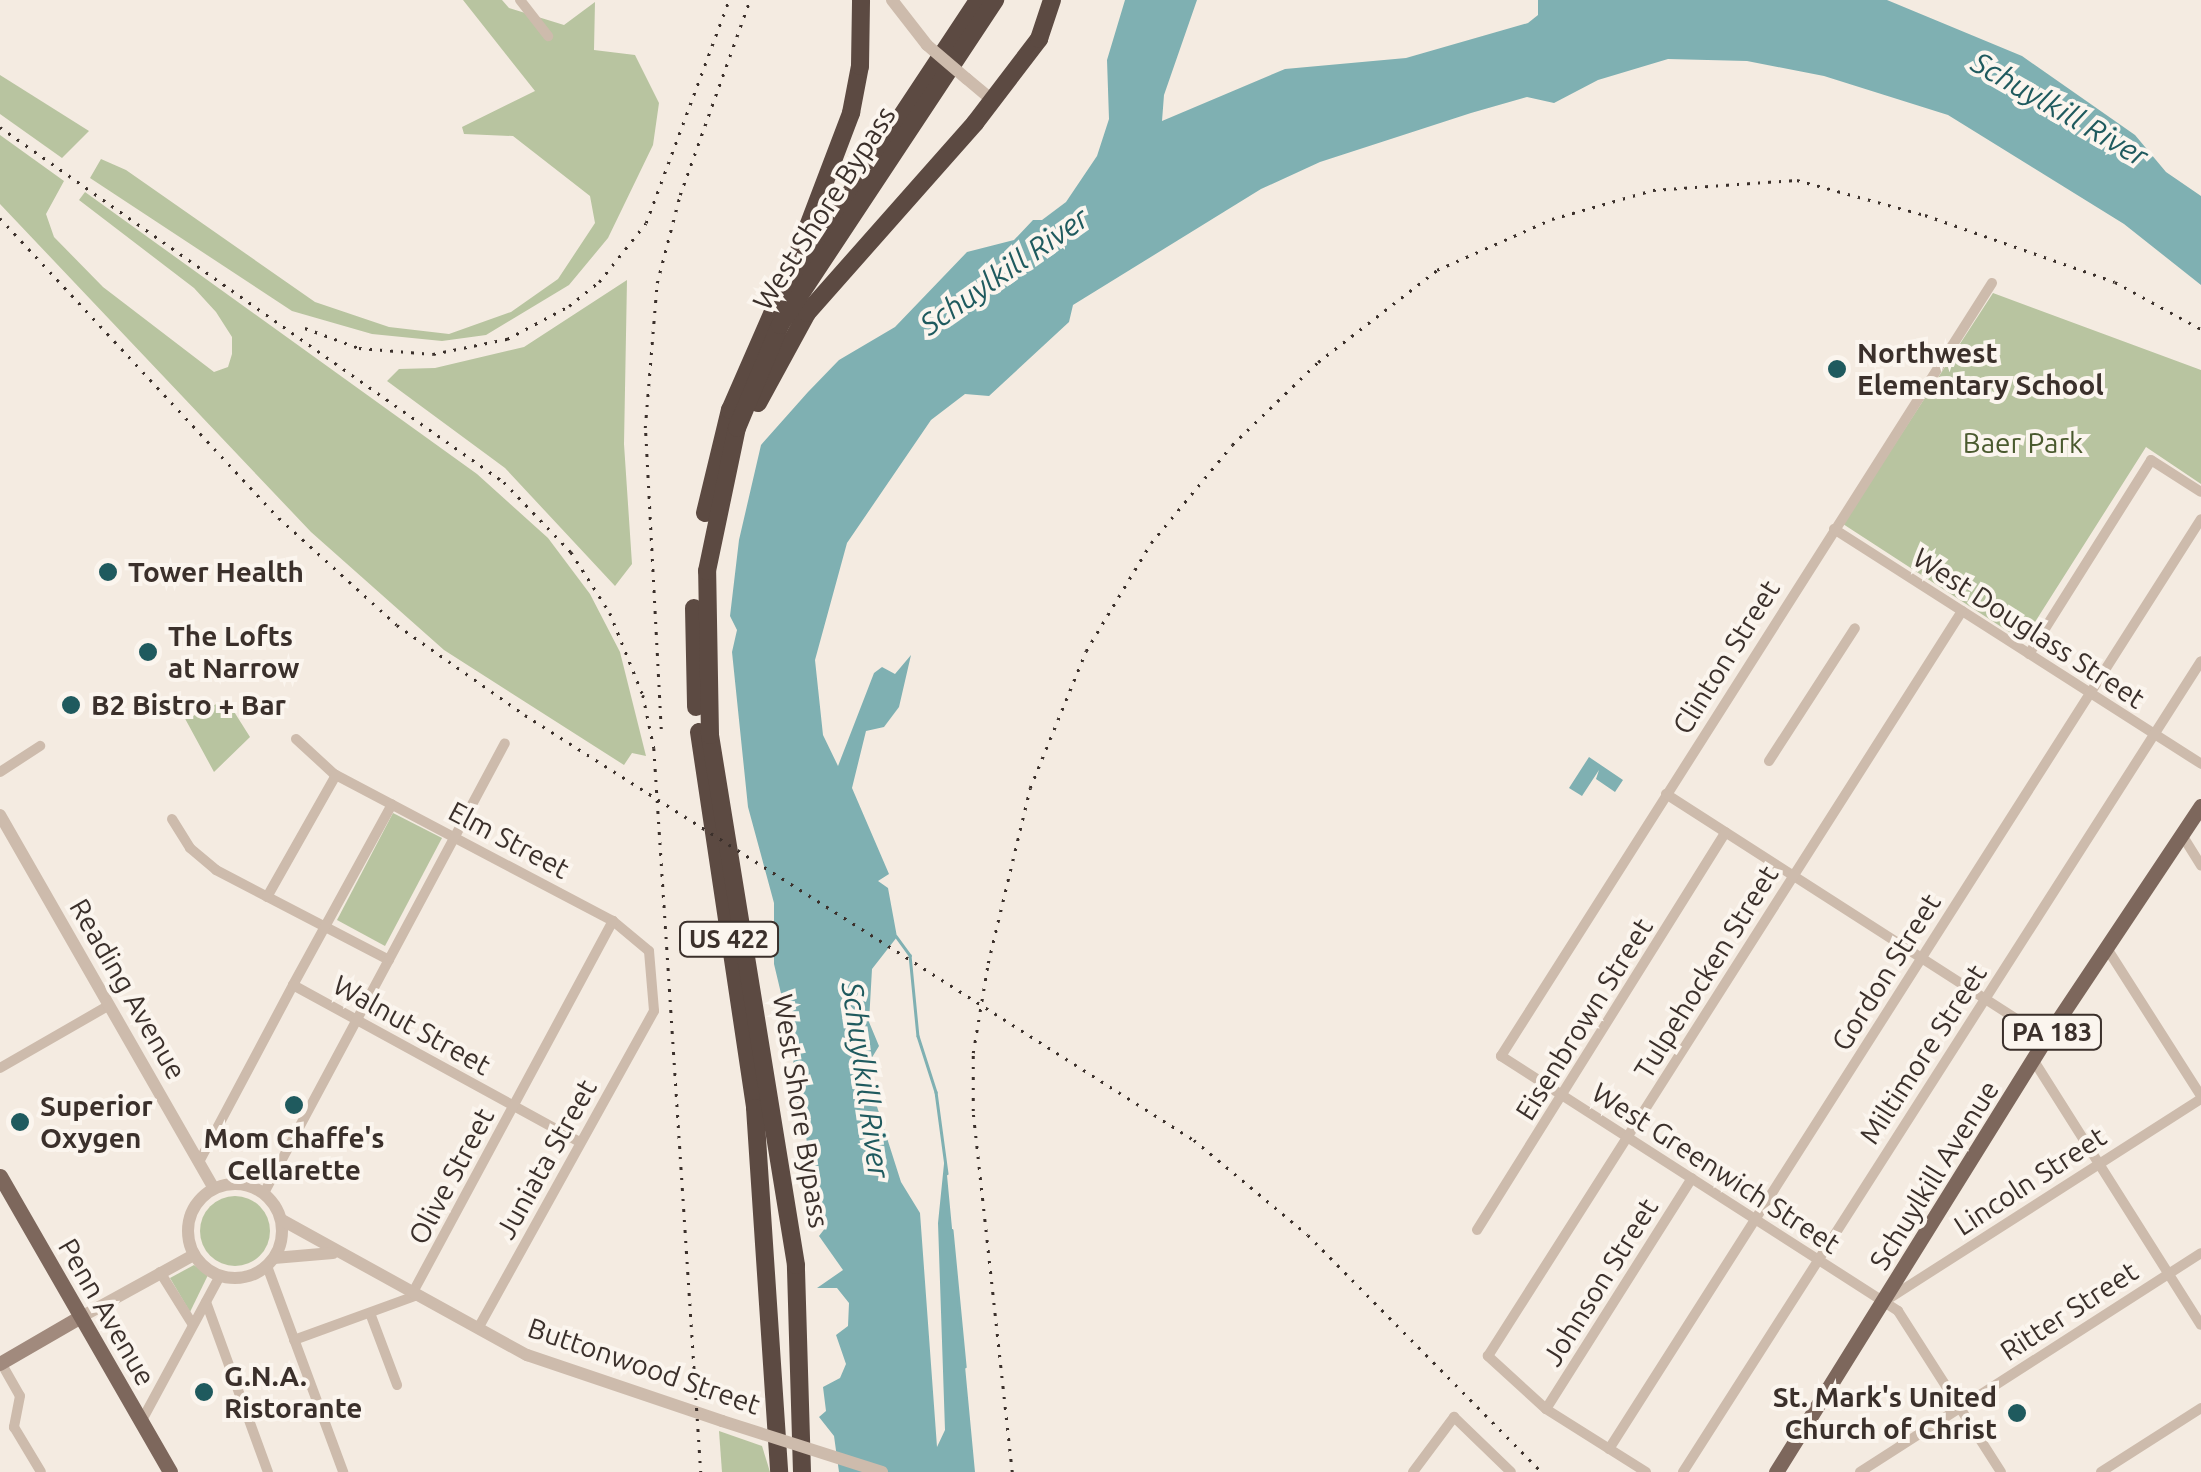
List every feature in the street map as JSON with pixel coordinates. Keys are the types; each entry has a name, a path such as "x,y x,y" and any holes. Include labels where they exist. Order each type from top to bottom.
{"highway":[{"path":"730,410 749,341 804,239 842,144 860,66 862,0"},
{"name":"West Shore Bypass","path":"779,1472 754,1108 692,662 696,569 730,410 785,292 978,0"},
{"name":"West Shore Bypass","path":"802,1472 796,1265 710,735 707,571 738,428 780,325 995,0"},
{"path":"707,571 752,419 794,332 1039,39 1052,0"}],"main road":[{"name":"Schuylkill Avenue","path":"1776,1472 2046,1038 2201,806"},
{"name":"Penn Avenue","path":"0,1176 170,1472"},
{"path":"1,1362 81,1317"}],"street":[{"path":"520,0 548,36"},
{"path":"892,0 927,46 990,99"},
{"name":"Clinton Street","path":"1500,1056 1992,283"},
{"path":"2029,654 2151,460 2201,492"},
{"name":"Gordon Street","path":"1609,1449 2201,520"},
{"name":"West Douglass Street","path":"1834,530 2201,764"},
{"name":"Tulpehocken Street","path":"1546,1409 1488,1356 1962,611"},
{"path":"1769,761 1855,628"},
{"name":"Miltimore Street","path":"1683,1472 2201,661"},
{"name":"Elm Street","path":"296,739 336,776 613,921 648,951 654,1011"},
{"path":"264,1193 505,743"},
{"path":"0,772 40,746"},
{"path":"267,897 336,776"},
{"path":"1666,794 2046,1038"},
{"path":"293,985 392,804"},
{"name":"Reading Avenue","path":"0,814 214,1188"},
{"path":"172,819 198,856 267,897 389,960"},
{"name":"Eisenbrown Street","path":"1477,1230 1726,832"},
{"path":"2182,835 2201,864"},
{"name":"Olive Street","path":"414,1295 613,921"},
{"path":"2108,950 2201,1097"},
{"name":"Walnut Street","path":"198,1162 293,985 580,1142"},
{"path":"0,1068 108,1006"},
{"name":"Juniata Street","path":"478,1329 654,1011"},
{"name":"West Greenwich Street","path":"1500,1056 1898,1310 2001,1472"},
{"path":"2034,1061 2201,1325"},
{"name":"Lincoln Street","path":"1884,1302 2201,1097"},
{"name":"Johnson Street","path":"1546,1409 1692,1178"},
{"path":"344,1472 294,1340 270,1262 282,1220 264,1193 244,1184 214,1188 188,1221 194,1255 220,1276 247,1277 270,1262 345,1256"},
{"name":"Buttonwood Street","path":"282,1220 542,1362 882,1472"},
{"name":"Ritter Street","path":"1860,1472 2201,1253"},
{"path":"81,1317 194,1255"},
{"path":"160,1272 192,1325"},
{"path":"141,1422 220,1276"},
{"path":"294,1340 414,1295"},
{"path":"206,1302 268,1472"},
{"path":"370,1313 397,1385"},
{"path":"1,1362 20,1396 14,1428 40,1472"},
{"path":"2101,1472 2201,1408"},
{"path":"1546,1409 1646,1472"},
{"path":"1413,1472 1454,1417 1511,1472"}],"green space":[{"path":"463,0 502,0 509,8 564,25 595,2 594,50 635,55 659,103 653,145 608,238 569,285 486,335 442,341 372,334 292,311 90,178 101,159 126,170 315,302 389,327 449,334 511,312 558,279 595,223 590,196 513,136 464,134 462,127 535,91"},
{"path":"0,75 89,131 62,158 0,114"},
{"path":"0,135 64,181 46,214 54,237 103,287 214,372 228,367 232,354 232,337 216,312 194,288 79,200 85,192 477,474 548,538 590,594 620,652 646,756 632,753 624,765 444,650 311,532 0,204"},
{"path":"627,280 624,444 632,564 615,586 505,468 387,381 399,369 435,368 524,347"},
{"name":"Baer Park","path":"1993,293 2201,370 2201,484 2146,447 2023,641 1843,524"},
{"path":"226,699 250,737 214,772 182,713 193,716"},
{"path":"393,813 442,838 385,946 337,920"},
{"path":"235,1196 259,1207 270,1231 259,1255 235,1266 211,1255 200,1231 211,1207"},
{"path":"194,1265 208,1275 190,1312 170,1278"},
{"path":"719,1431 762,1446 770,1472 722,1472"}],"water":[{"name":"Schuylkill River","path":"1125,0 1197,0 1164,95 1162,121 1285,69 1406,58 1528,23 1538,15 1538,0 1887,0 2022,56 2135,135 2166,172 2201,196 2201,285 2124,224 1948,115 1824,76 1747,61 1668,59 1598,80 1554,103 1527,97 1471,113 1320,162 1261,189 1073,305 1069,322 989,396 965,394 931,420 847,543 815,660 823,735 838,766 874,673 882,667 895,674 911,655 899,707 884,727 866,731 852,788 889,874 878,881 888,888 897,937 872,969 869,1022 879,1046 865,1069 901,1182 920,1213 937,1447 945,1430 938,1223 945,1154 975,1472 839,1472 834,1436 819,1417 826,1411 823,1387 840,1378 846,1364 836,1335 848,1326 849,1303 837,1288 817,1288 843,1270 819,1236 826,1227 817,1216 803,1114 792,1093 794,1048 774,964 774,903 748,807 732,652 737,630 730,616 739,540 761,445 808,392 839,360 895,327 967,252 1014,240 1033,220 1042,220 1066,202 1097,156 1109,119 1107,60"},
{"path":"1589,757 1623,780 1615,792 1596,779 1599,770 1582,796 1569,788"}],"waterway":[{"path":"896,936 910,955 918,1036 936,1092 947,1173"},
{"path":"952,1230 965,1366"}],"railway":[{"path":"305,328 359,348 433,354 507,339 569,306 599,282 646,223 729,0"},
{"path":"661,729 645,428 657,283 680,195 750,0"},
{"path":"0,127 504,482 571,552 610,613 643,695 654,748 701,1472"},
{"path":"1012,1472 973,1111 973,1053 988,963 1030,788 1086,651 1151,543 1232,445 1318,362 1437,270 1552,219 1653,190 1797,180 1925,215 2115,282 2201,329"},
{"path":"0,218 279,518 397,625 525,715 1194,1140 1308,1235 1542,1472"}],"place":[{"name":"Northwest Elementary School","path":"1837,369"},
{"name":"Tower Health","path":"108,572"},
{"name":"The Lofts at Narrow","path":"148,652"},
{"name":"B2 Bistro + Bar","path":"71,705"},
{"name":"Mom Chaffe's Cellarette","path":"294,1105"},
{"name":"Superior Oxygen","path":"20,1122"},
{"name":"G.N.A. Ristorante","path":"204,1392"},
{"name":"St. Mark's United Church of Christ","path":"2017,1413"}]}
